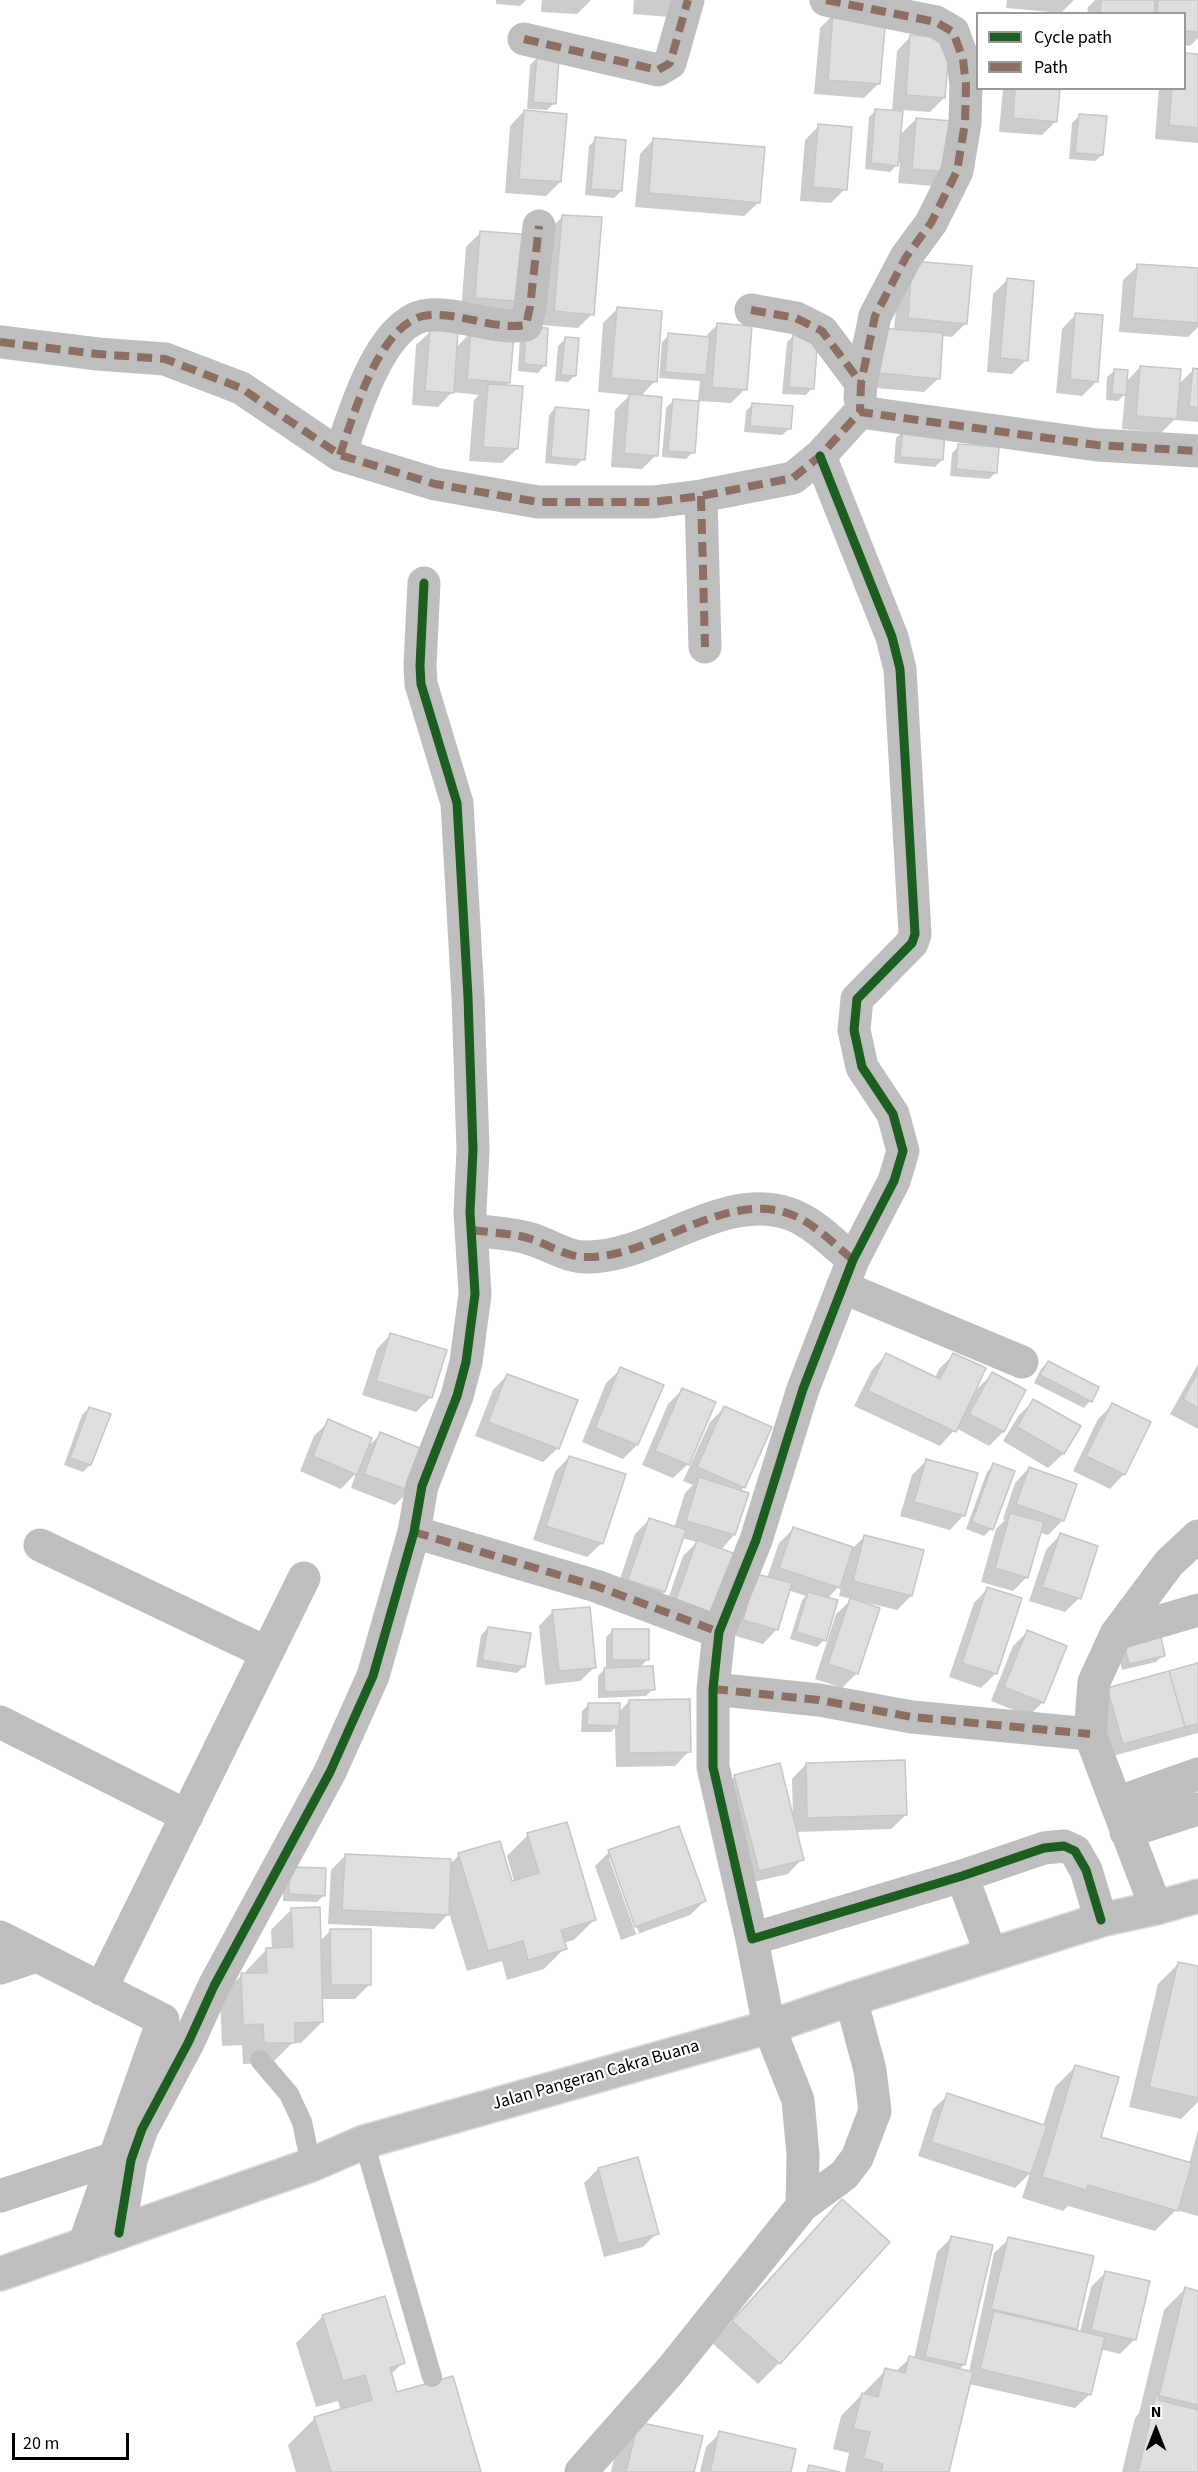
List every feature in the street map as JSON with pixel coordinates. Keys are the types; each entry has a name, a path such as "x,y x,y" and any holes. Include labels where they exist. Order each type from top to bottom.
{"street":[{"path":"524,39 658,70 670,63 688,0"},
{"path":"0,342 98,354 165,359 241,388 340,455 435,484 538,502 653,502 701,496 793,478 820,456 860,397 875,316 906,257 931,223 957,171 965,123 966,86 963,59 953,32 936,22 826,0"},
{"path":"340,455 363,386 372,369 406,323 429,315 509,327 526,325 539,226"},
{"path":"751,310 796,318 822,331 860,397 1097,445 1198,451"},
{"path":"802,2206 803,2155 798,2100 774,2038 713,1767 713,1689 719,1632 756,1540 803,1389 848,1273 894,1180 903,1151 893,1114 862,1066 854,1030 857,999 912,944 915,934 900,669 892,637 820,456"},
{"path":"701,496 705,647"},
{"path":"119,2233 132,2160 142,2129 189,2043 214,1986 334,1762 373,1676 414,1532 422,1486 456,1396 466,1362 475,1294 473,1230 470,1212 473,1150 468,1009 456,803 421,684 424,583"},
{"path":"473,1230 530,1239 556,1250 586,1258 638,1246 701,1221 746,1209 769,1209 791,1214 798,1218 848,1273 1022,1362"},
{"path":"414,1532 596,1586 719,1632"},
{"path":"1156,1908 1090,1734 1094,1682 1116,1634 1169,1563 1198,1536"},
{"path":"40,1545 267,1653"},
{"path":"101,1989 304,1578"},
{"path":"1116,1634 1198,1610"},
{"path":"713,1689 819,1700 912,1718 1090,1734"},
{"path":"0,1722 187,1816"},
{"path":"1121,1817 1198,1774"},
{"path":"1121,1817 1198,1809"},
{"path":"752,1939 962,1876 1044,1848 1064,1846 1076,1851 1086,1870 1101,1920"},
{"path":"962,1876 991,1954"},
{"name":"Jalan Pangeran Cakra Buana","path":"0,2274 312,2165 367,2155 774,2038 853,2010 991,1954 1101,1920 1198,1896"},
{"path":"0,1937 163,2020 84,2245"},
{"path":"0,1968 36,1956"},
{"path":"581,2472 672,2370 802,2206 844,2175 857,2158 875,2111 870,2070 853,2010"},
{"path":"0,2196 115,2158"}],"lane":[{"path":"260,2060 290,2094 302,2122 312,2165"},
{"path":"367,2155 388,2220 432,2377"}],"building":[{"path":"1101,0 1155,0 1154,12 1100,12"},
{"path":"1158,0 1198,0 1198,32 1186,31 1186,12 1157,12"},
{"path":"833,12 886,16 880,84 828,80"},
{"path":"910,35 950,38 945,98 906,95"},
{"path":"1186,53 1198,54 1198,128 1169,125 1172,90 1186,90"},
{"path":"537,56 559,58 556,104 533,102"},
{"path":"1015,90 1060,90 1057,122 1013,118"},
{"path":"875,109 903,111 898,166 871,163"},
{"path":"524,110 567,114 561,182 519,179"},
{"path":"1079,114 1107,116 1103,155 1075,153"},
{"path":"916,118 952,121 948,172 912,169"},
{"path":"818,124 852,127 847,190 813,187"},
{"path":"595,137 626,140 622,191 591,189"},
{"path":"653,138 765,147 760,203 649,193"},
{"path":"562,215 602,217 594,315 554,311"},
{"path":"480,231 533,235 528,302 475,298"},
{"path":"912,261 972,266 967,324 908,318"},
{"path":"1137,264 1198,268 1198,323 1132,318"},
{"path":"1007,278 1034,281 1028,361 1000,358"},
{"path":"617,307 662,311 657,382 611,378"},
{"path":"1075,313 1103,315 1098,382 1070,379"},
{"path":"717,323 752,326 747,390 712,387"},
{"path":"526,327 548,328 546,366 524,364"},
{"path":"881,328 943,333 940,379 877,373"},
{"path":"430,329 458,331 454,393 425,391"},
{"path":"471,331 514,334 510,383 467,379"},
{"path":"668,333 710,337 706,375 665,372"},
{"path":"793,333 818,335 814,389 789,387"},
{"path":"565,337 579,338 576,376 561,375"},
{"path":"1140,366 1181,369 1177,419 1136,416"},
{"path":"1193,368 1198,369 1198,407 1189,407"},
{"path":"1114,369 1128,370 1126,395 1112,394"},
{"path":"488,384 523,386 518,449 483,447"},
{"path":"629,394 662,397 658,456 624,453"},
{"path":"673,399 699,401 695,453 668,451"},
{"path":"752,403 793,406 791,429 750,426"},
{"path":"555,407 589,410 585,460 551,457"},
{"path":"903,429 945,432 943,460 900,457"},
{"path":"958,444 999,447 997,473 956,469"},
{"path":"390,1333 447,1350 432,1398 376,1381"},
{"path":"886,1353 940,1379 953,1353 986,1368 956,1432 868,1391"},
{"path":"1048,1361 1099,1387 1092,1402 1040,1375"},
{"path":"620,1367 664,1385 638,1445 595,1428"},
{"path":"992,1372 1026,1390 1004,1432 969,1414"},
{"path":"1198,1372 1198,1408 1183,1399"},
{"path":"507,1374 578,1400 559,1449 488,1422"},
{"path":"682,1388 716,1402 689,1465 655,1451"},
{"path":"1033,1399 1081,1426 1064,1454 1017,1427"},
{"path":"1112,1403 1151,1422 1125,1475 1086,1456"},
{"path":"724,1406 772,1427 745,1488 697,1467"},
{"path":"89,1407 111,1414 91,1465 70,1458"},
{"path":"328,1419 372,1438 357,1475 313,1456"},
{"path":"380,1432 427,1451 411,1491 364,1474"},
{"path":"569,1456 626,1474 603,1544 546,1526"},
{"path":"926,1459 978,1473 965,1516 914,1502"},
{"path":"993,1463 1015,1471 993,1530 972,1522"},
{"path":"1029,1467 1077,1484 1064,1521 1016,1504"},
{"path":"699,1477 749,1493 735,1535 686,1521"},
{"path":"1010,1513 1044,1522 1028,1578 995,1568"},
{"path":"649,1518 686,1530 665,1592 628,1580"},
{"path":"793,1527 853,1547 840,1588 779,1568"},
{"path":"1060,1533 1098,1546 1081,1599 1042,1587"},
{"path":"864,1535 924,1550 912,1596 853,1581"},
{"path":"697,1540 736,1554 713,1618 674,1605"},
{"path":"756,1574 792,1583 778,1630 743,1620"},
{"path":"987,1587 1022,1598 997,1674 962,1663"},
{"path":"808,1592 838,1600 826,1641 796,1632"},
{"path":"850,1598 880,1608 858,1674 828,1664"},
{"path":"590,1607 596,1668 559,1671 552,1610"},
{"path":"488,1627 531,1633 525,1667 482,1660"},
{"path":"612,1629 649,1629 649,1660 612,1660"},
{"path":"1027,1630 1067,1646 1044,1703 1004,1687"},
{"path":"1160,1632 1165,1656 1129,1664 1123,1640"},
{"path":"1198,1663 1198,1724 1185,1727 1169,1671"},
{"path":"653,1666 655,1690 605,1692 604,1668"},
{"path":"1169,1671 1185,1727 1123,1744 1107,1688"},
{"path":"690,1699 691,1752 629,1753 629,1700"},
{"path":"588,1703 620,1703 619,1726 587,1725"},
{"path":"905,1760 907,1815 807,1818 806,1763"},
{"path":"780,1763 804,1860 759,1871 734,1775"},
{"path":"567,1822 596,1920 561,1930 567,1949 528,1960 523,1941 488,1951 458,1853 500,1841 512,1881 539,1873 527,1833"},
{"path":"679,1826 706,1901 635,1927 608,1850"},
{"path":"345,1854 451,1859 449,1915 342,1910"},
{"path":"289,1867 326,1868 325,1896 289,1894"},
{"path":"320,1907 323,2022 295,2023 295,2043 264,2043 263,2024 243,2025 241,1973 267,1973 266,1948 293,1947 291,1908"},
{"path":"330,1929 371,1929 371,1985 331,1985"},
{"path":"1178,1962 1198,1966 1198,2098 1149,2087"},
{"path":"1075,2065 1119,2077 1101,2137 1192,2163 1178,2211 1088,2185 1086,2190 1042,2177"},
{"path":"947,2093 1047,2126 1031,2174 931,2142"},
{"path":"638,2157 659,2234 618,2244 598,2168"},
{"path":"842,2199 890,2242 780,2364 732,2321"},
{"path":"951,2236 993,2245 965,2365 925,2357"},
{"path":"1008,2237 1094,2256 1077,2329 991,2309"},
{"path":"1105,2271 1150,2281 1136,2340 1091,2330"},
{"path":"1185,2287 1198,2291 1198,2410 1158,2400"},
{"path":"385,2296 405,2363 390,2368 397,2392 453,2376 481,2472 331,2472 314,2417 372,2400 365,2375 343,2381 322,2315"},
{"path":"994,2311 1105,2337 1091,2395 980,2369"},
{"path":"909,2356 973,2372 949,2472 881,2472 883,2464 863,2458 870,2432 853,2429 862,2393 878,2397 885,2368 905,2373"},
{"path":"1156,2395 1198,2405 1198,2472 1138,2472"},
{"path":"638,2422 703,2436 694,2472 626,2472"},
{"path":"719,2431 796,2449 791,2472 710,2472"},
{"path":"809,2465 840,2472 807,2472"}],"marked path":[{"path":"524,39 658,70 670,63 688,0"},
{"path":"826,0 936,22 953,32 963,59 966,86 965,123 957,171 931,223 906,257 875,316 861,383"},
{"path":"340,455 361,394 383,350 397,332 413,320 430,315 442,315 502,325 526,325 539,226"},
{"path":"751,310 796,318 822,331 861,383 860,412"},
{"path":"0,342 98,354 165,359 241,388 340,455 435,484 538,502 653,502 701,496 793,478 820,456 860,412 1097,445 1198,451"},
{"path":"701,496 705,647"},
{"path":"473,1230 524,1237 566,1253 588,1257 613,1254 638,1247 714,1217 739,1211 765,1209 790,1214 807,1222 853,1260"},
{"path":"414,1532 596,1586 719,1632"},
{"path":"713,1689 819,1700 912,1717 1090,1734"}],"cycle path":[{"path":"820,456 892,637 900,669 915,934 912,943 857,999 854,1030 862,1067 893,1114 903,1151 894,1181 853,1260 803,1389 756,1540 719,1632 713,1689 713,1767 752,1939 962,1876 1044,1848 1064,1846 1075,1851 1086,1870 1101,1920"},
{"path":"119,2233 131,2160 142,2129 188,2043 214,1986 330,1772 373,1676 414,1532 422,1486 457,1396 466,1362 475,1294 470,1212 473,1150 468,997 457,803 421,684 424,583"}]}
